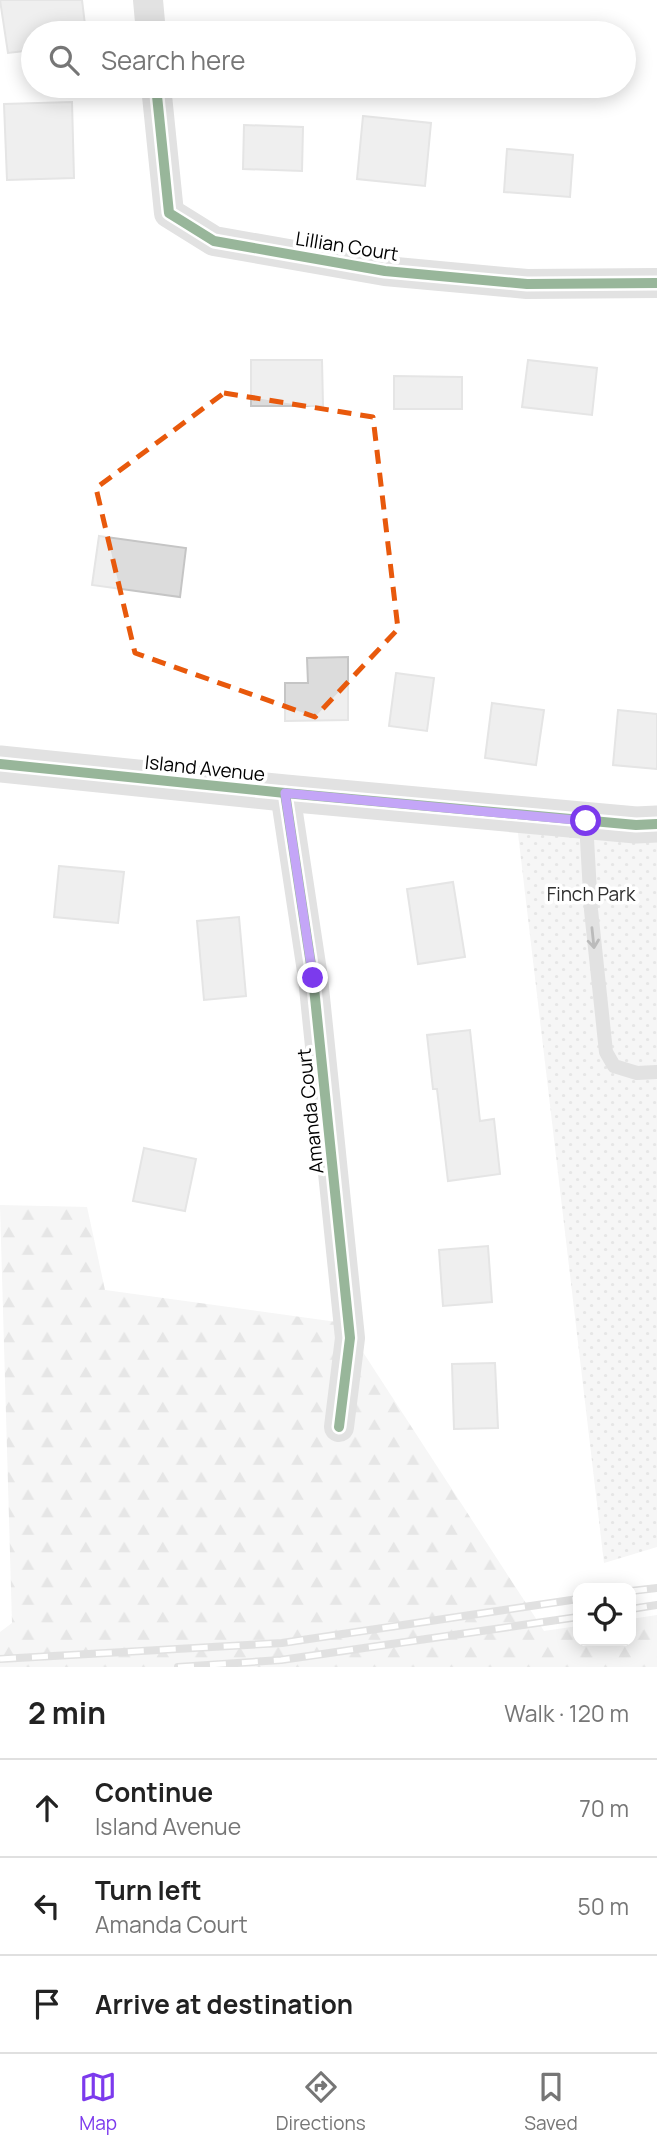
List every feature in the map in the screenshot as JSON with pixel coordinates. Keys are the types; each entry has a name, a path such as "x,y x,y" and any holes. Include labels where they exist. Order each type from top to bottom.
{"street":[{"path":"148,0 150,21"},
{"name":"Lillian Court","path":"157,98 169,213 214,241 385,271 527,284 657,284"},
{"name":"Island Avenue","path":"0,764 586,821 657,824"},
{"name":"Amanda Court","path":"285,793 313,978 350,1338 339,1427"}],"lane":[{"path":"586,821 591,910 606,1052 614,1066 637,1073 657,1072"}],"highlighted area":[{"path":"224,393 373,417 398,629 315,717 135,653 96,488"}],"green space":[{"name":"Finch Park","path":"657,824 657,1547 604,1563 517,825"},
{"path":"0,1205 87,1207 105,1290 344,1323 544,1631 573,1627 573,1646 636,1646 636,1618 657,1615 657,1667 0,1667 0,1632 12,1623"}],"building":[{"path":"0,0 82,0 85,21 21,21 21,51 8,53"},
{"path":"72,102 74,178 7,180 4,104"},
{"path":"363,116 431,123 425,186 357,179"},
{"path":"244,125 303,127 302,171 243,169"},
{"path":"507,149 573,155 570,197 504,192"},
{"path":"251,360 322,360 323,406 251,406"},
{"path":"528,360 597,368 592,415 522,407"},
{"path":"394,376 462,377 462,409 394,409"},
{"path":"99,536 186,548 180,597 92,585"},
{"path":"348,657 348,720 285,721 285,683 308,683 307,658"},
{"path":"396,673 434,678 427,731 389,726"},
{"path":"492,703 544,710 536,765 485,758"},
{"path":"618,710 657,714 657,769 613,765"},
{"path":"59,866 124,872 118,923 54,917"},
{"path":"453,882 465,957 418,964 407,889"},
{"path":"239,917 246,996 204,1000 197,921"},
{"path":"470,1030 480,1121 494,1119 500,1174 448,1181 437,1089 433,1089 427,1035"},
{"path":"144,1148 196,1159 185,1211 133,1201"},
{"path":"488,1246 492,1302 443,1306 439,1250"},
{"path":"495,1363 498,1428 454,1429 452,1364"}],"railway":[{"path":"636,1590 657,1588"},
{"path":"0,1659 282,1643 573,1600"},
{"path":"636,1608 657,1605"},
{"path":"178,1667 281,1660 573,1618"}],"cycle path":[{"path":"157,98 169,213 214,241 385,271 527,284 657,283"},
{"path":"0,764 285,793 636,825 657,824"},
{"path":"285,793 313,978 350,1338 339,1427"}],"route":[{"path":"313,978 285,793 586,821"}]}
